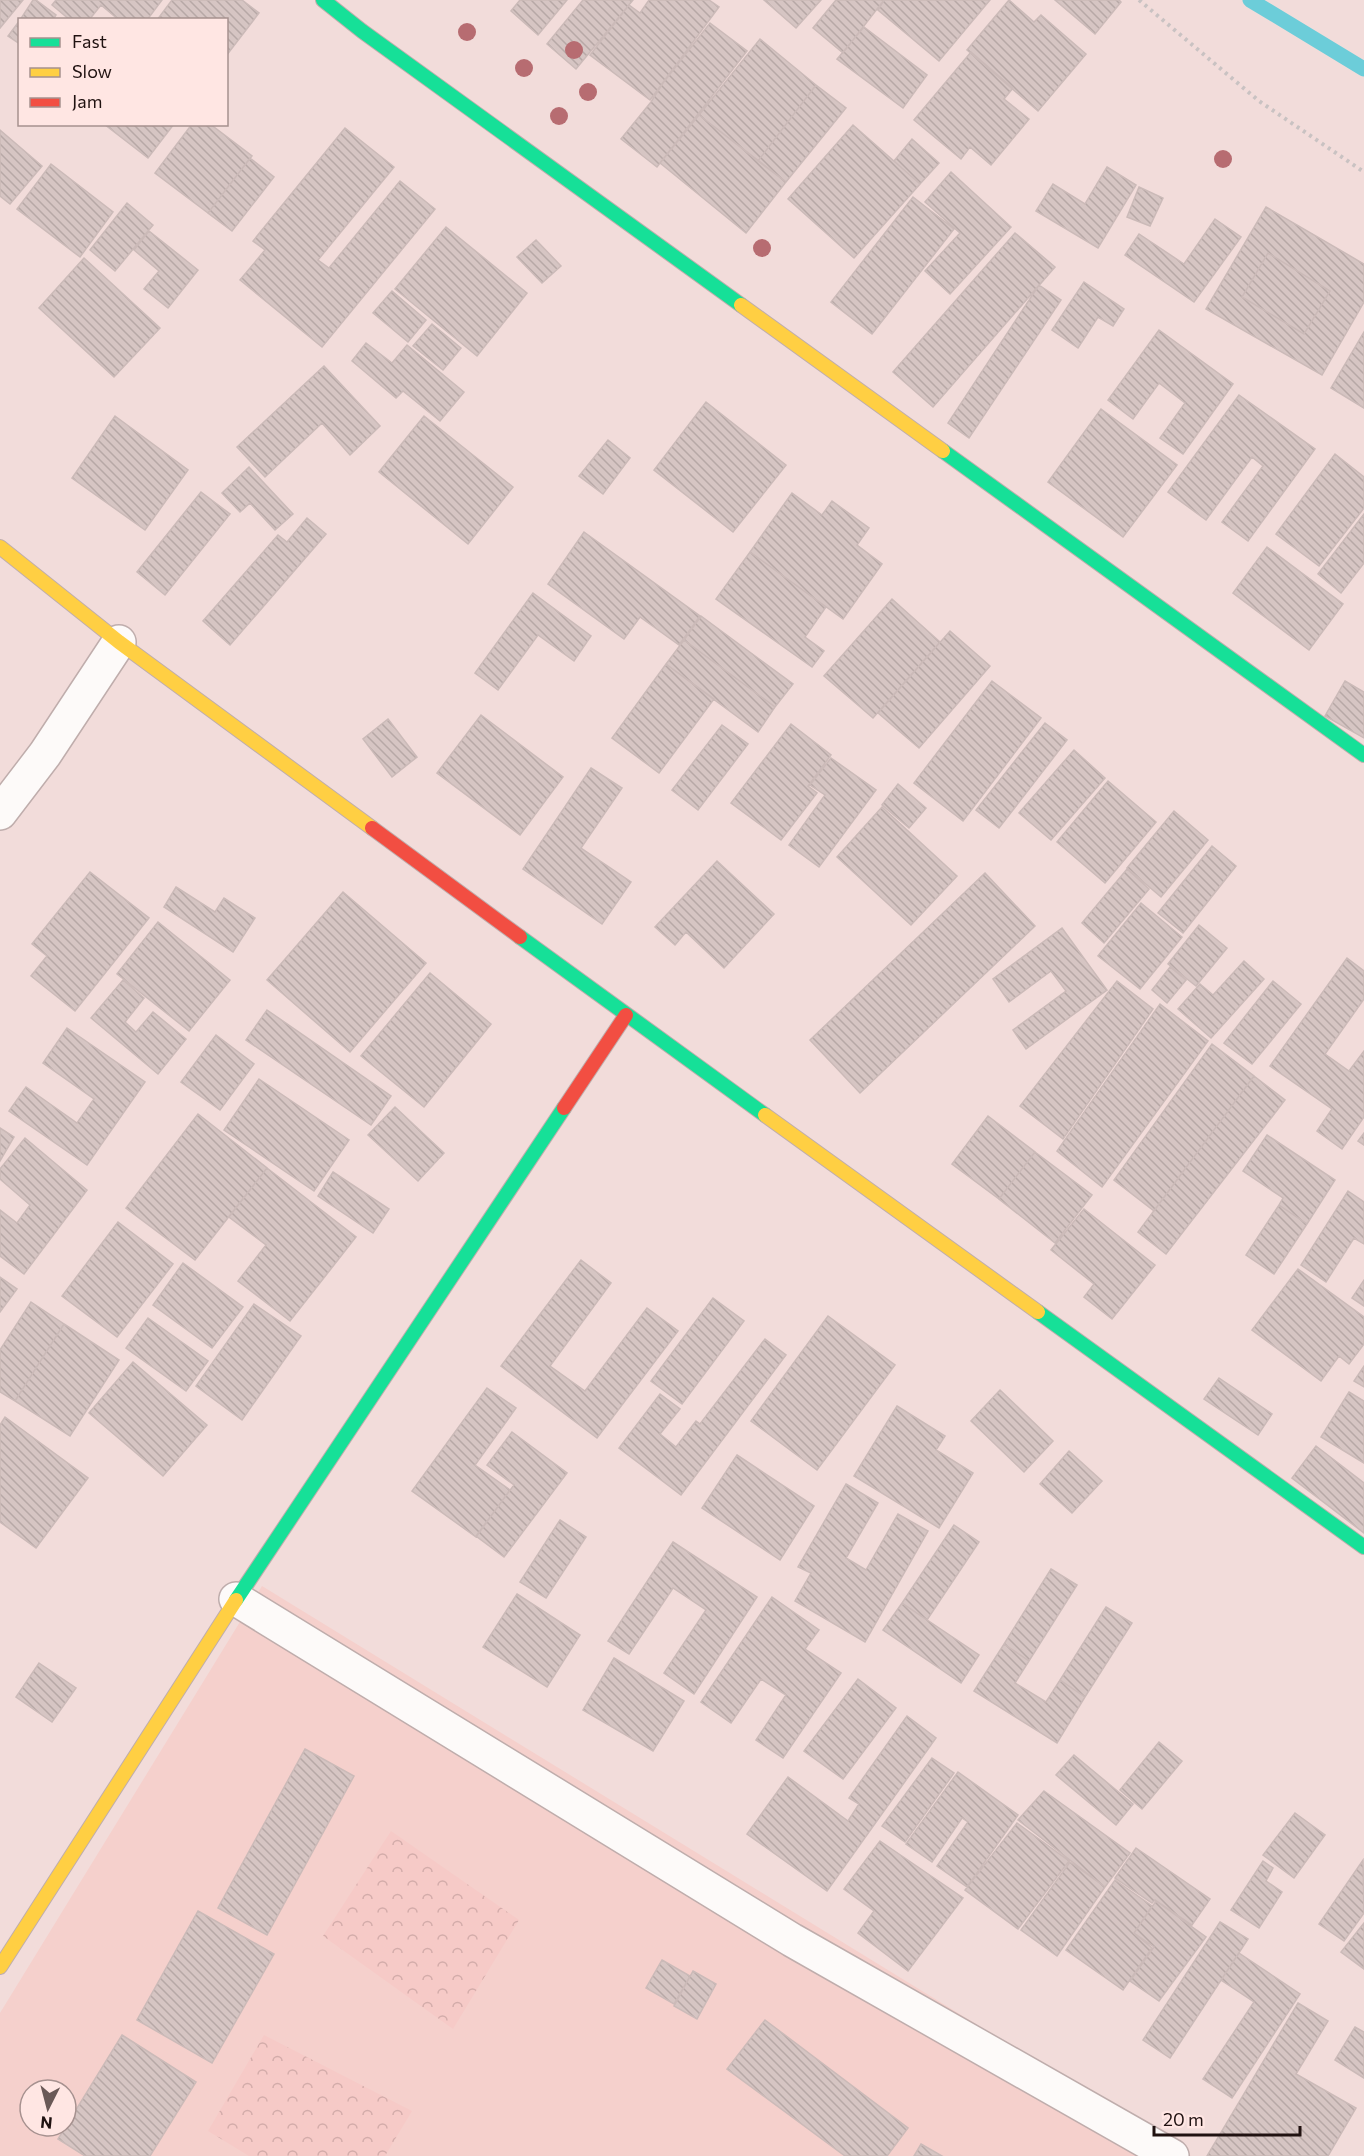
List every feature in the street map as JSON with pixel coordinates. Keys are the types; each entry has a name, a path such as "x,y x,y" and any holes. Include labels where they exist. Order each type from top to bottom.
{"street":[{"path":"323,0 362,31 1088,558 1364,755"},
{"path":"0,547 119,642 626,1015 1364,1547"},
{"path":"0,813 45,754 119,642"},
{"path":"0,1967 236,1599 626,1015"},
{"path":"236,1599 792,1940 1172,2156"}],"path":[{"path":"1139,0 1259,100 1364,172"}],"shaded area":[{"path":"262,1586 1191,2156 0,2156 0,2013"}],"green space":[{"path":"391,1831 519,1920 453,2029 323,1936"},
{"path":"264,2035 412,2111 385,2156 249,2156 208,2131"}],"building":[{"path":"0,0 23,0 0,28"},
{"path":"33,0 56,15 54,18 21,18"},
{"path":"56,0 162,0 148,18 117,18 101,5 91,18 68,18 52,5"},
{"path":"172,0 242,0 259,13 228,53 228,18 158,18"},
{"path":"520,0 567,0 538,35 511,11"},
{"path":"583,0 633,0 576,69 547,44"},
{"path":"649,0 709,0 719,7 650,100 590,55 629,5 640,13"},
{"path":"764,0 821,0 796,28"},
{"path":"836,0 884,0 843,53 813,28"},
{"path":"884,0 990,0 939,61 878,10"},
{"path":"1009,0 1034,22 1041,15 1086,54 1038,111 967,50"},
{"path":"1055,0 1119,0 1121,2 1095,34"},
{"path":"18,23 18,43 8,36"},
{"path":"710,23 747,51 657,167 621,139"},
{"path":"864,27 927,75 903,108 837,59"},
{"path":"760,39 816,85 758,161 699,115"},
{"path":"971,52 1013,88 1004,99 1029,119 991,165 970,147 961,159 914,120"},
{"path":"816,85 846,108 786,182 758,161"},
{"path":"699,115 786,182 746,233 660,163"},
{"path":"853,125 920,184 854,258 788,199"},
{"path":"107,126 172,126 148,158"},
{"path":"190,126 213,126 252,156 208,213 155,173"},
{"path":"345,128 394,167 318,260 329,268 400,181 435,209 322,347 240,280 265,250 253,241"},
{"path":"0,130 42,166 10,204 0,196"},
{"path":"912,139 939,163 920,184 894,161"},
{"path":"250,158 274,177 232,231 208,213"},
{"path":"51,164 113,212 80,257 17,209"},
{"path":"1107,167 1136,185 1098,248 1036,211 1053,184 1085,204"},
{"path":"951,172 1011,227 950,294 925,271 960,233 925,202"},
{"path":"1139,187 1163,198 1150,226 1127,217"},
{"path":"913,197 954,229 872,334 831,302"},
{"path":"127,203 153,225 115,271 90,250"},
{"path":"1266,207 1364,264 1364,302 1322,375 1206,309","holes":["1268,253 1330,291 1304,334 1242,297"]},
{"path":"1215,219 1241,237 1194,302 1125,255 1139,234 1184,264"},
{"path":"446,227 527,293 477,356 395,289"},
{"path":"149,231 198,270 168,308 144,289 159,271 134,250"},
{"path":"1015,233 1055,267 933,407 893,372"},
{"path":"536,240 561,266 542,283 517,257"},
{"path":"1268,253 1330,291 1304,334 1242,297"},
{"path":"84,258 160,328 114,377 39,308"},
{"path":"1084,282 1124,309 1113,326 1098,317 1078,348 1052,330"},
{"path":"1039,285 1061,300 969,438 948,423"},
{"path":"392,291 426,320 408,342 373,313"},
{"path":"432,324 461,348 443,370 413,346"},
{"path":"1159,330 1233,384 1183,454 1160,438 1185,403 1159,383 1133,419 1108,400"},
{"path":"1364,332 1364,408 1331,388"},
{"path":"366,343 392,363 407,345 464,392 440,421 403,391 396,398 352,361"},
{"path":"324,366 380,426 350,455 322,423 265,477 237,447"},
{"path":"1239,395 1315,449 1248,541 1222,522 1263,466 1252,457 1206,520 1168,492"},
{"path":"706,402 786,465 733,532 654,470"},
{"path":"1101,409 1177,465 1123,537 1048,482"},
{"path":"115,416 188,470 145,530 72,478"},
{"path":"424,416 513,487 468,544 379,472"},
{"path":"608,440 630,458 603,494 579,476"},
{"path":"1335,454 1364,477 1364,508 1319,566 1276,534"},
{"path":"249,467 293,514 275,530 250,503 240,512 222,493"},
{"path":"201,492 230,514 165,595 137,572"},
{"path":"792,493 822,515 832,501 869,528 857,545 882,564 843,619 750,552"},
{"path":"1364,514 1364,563 1341,593 1318,574"},
{"path":"307,518 326,534 230,645 203,621 278,535 287,542"},
{"path":"584,532 700,616 679,645 640,617 624,639 548,584"},
{"path":"1267,547 1343,604 1309,650 1233,593"},
{"path":"750,552 826,607 805,637 824,651 812,667 716,599"},
{"path":"533,593 591,636 574,661 538,635 498,690 475,673"},
{"path":"892,599 940,642 873,718 824,676"},
{"path":"701,616 793,684 775,707 684,640"},
{"path":"950,631 990,666 919,748 878,713"},
{"path":"684,640 775,707 758,732 666,664"},
{"path":"666,664 714,699 659,773 612,738"},
{"path":"992,681 1041,718 963,821 914,783"},
{"path":"1345,681 1364,692 1364,738 1325,716"},
{"path":"481,715 563,777 520,835 437,773"},
{"path":"388,719 417,757 392,777 363,739"},
{"path":"1045,723 1067,740 999,828 976,810"},
{"path":"791,724 831,755 808,786 817,793 781,840 731,803"},
{"path":"722,725 748,744 698,810 672,790"},
{"path":"1074,750 1105,778 1051,840 1019,813"},
{"path":"831,758 876,790 819,867 789,845 825,795 810,785"},
{"path":"591,768 622,788 581,848 631,882 602,924 523,869"},
{"path":"1108,781 1156,822 1105,883 1057,842"},
{"path":"898,784 926,808 909,828 882,805"},
{"path":"882,807 957,876 911,925 837,857"},
{"path":"1174,811 1208,840 1161,897 1127,868"},
{"path":"1212,846 1236,866 1183,933 1158,913"},
{"path":"717,861 774,914 724,968 686,932 675,945 655,927"},
{"path":"1127,869 1149,889 1104,943 1082,923"},
{"path":"90,872 149,918 75,1011 31,976 47,956 32,944"},
{"path":"985,873 1035,926 860,1093 810,1040"},
{"path":"176,887 215,912 224,898 255,918 233,952 164,907"},
{"path":"343,892 426,963 350,1052 267,980"},
{"path":"1141,903 1182,937 1140,989 1098,956"},
{"path":"158,922 230,980 189,1031 117,974"},
{"path":"1199,925 1227,948 1196,986 1168,964"},
{"path":"1062,928 1107,990 1026,1049 1013,1030 1066,991 1051,971 1009,1002 993,979"},
{"path":"1347,958 1364,971 1364,999 1325,1054 1349,1071 1364,1051 1364,1117 1342,1149 1317,1131 1332,1109 1270,1066"},
{"path":"1244,961 1264,979 1211,1038 1178,1009 1200,984 1213,995"},
{"path":"1170,967 1186,980 1167,1003 1152,990"},
{"path":"430,973 491,1024 424,1107 361,1056"},
{"path":"123,980 144,998 125,1022 136,1032 153,1012 186,1039 158,1074 91,1018"},
{"path":"1117,981 1153,1009 1063,1139 1020,1106"},
{"path":"1273,981 1301,1004 1252,1064 1224,1043"},
{"path":"1160,1004 1208,1041 1102,1187 1057,1151"},
{"path":"267,1010 391,1096 371,1125 246,1040"},
{"path":"67,1028 145,1082 87,1165 9,1111 26,1087 77,1123 94,1099 43,1063"},
{"path":"216,1035 254,1064 220,1110 181,1082"},
{"path":"1212,1044 1254,1076 1154,1211 1114,1180"},
{"path":"1254,1076 1285,1100 1166,1254 1138,1232"},
{"path":"259,1079 349,1140 314,1191 224,1130"},
{"path":"395,1107 444,1153 418,1181 368,1135"},
{"path":"198,1114 267,1168 195,1260 126,1208"},
{"path":"988,1116 1035,1152 999,1199 952,1164"},
{"path":"0,1128 14,1137 0,1161"},
{"path":"1364,1133 1364,1145 1358,1141"},
{"path":"1267,1135 1335,1180 1307,1224 1279,1205 1283,1198 1243,1171"},
{"path":"25,1138 87,1190 24,1274 0,1256 0,1210 17,1223 30,1205 0,1179 0,1169"},
{"path":"1035,1152 1092,1195 1055,1243 999,1199"},
{"path":"267,1168 356,1237 290,1321 238,1281 266,1245 229,1217"},
{"path":"333,1172 389,1209 373,1233 318,1196"},
{"path":"1348,1191 1364,1202 1364,1244 1354,1238 1326,1282 1301,1265"},
{"path":"1279,1205 1307,1224 1274,1274 1246,1255"},
{"path":"1084,1209 1155,1265 1112,1319 1084,1297 1094,1284 1051,1250"},
{"path":"118,1222 173,1264 117,1337 62,1296"},
{"path":"581,1260 611,1283 550,1366 585,1391 647,1308 678,1331 597,1438 501,1366"},
{"path":"183,1263 243,1307 212,1348 153,1305"},
{"path":"1298,1269 1364,1317 1364,1344 1349,1364 1339,1356 1321,1381 1252,1330"},
{"path":"0,1277 17,1289 0,1312"},
{"path":"1364,1280 1364,1306 1352,1298"},
{"path":"713,1298 744,1321 682,1404 651,1381"},
{"path":"31,1302 64,1324 15,1401 0,1392 0,1350"},
{"path":"254,1304 301,1336 242,1420 196,1386"},
{"path":"828,1316 895,1365 817,1470 751,1421"},
{"path":"148,1318 208,1361 186,1391 126,1348"},
{"path":"64,1324 119,1360 70,1436 15,1401"},
{"path":"765,1339 786,1355 681,1495 619,1448 660,1394 680,1409 660,1434 676,1447 696,1421 700,1424"},
{"path":"133,1362 207,1425 163,1476 89,1413"},
{"path":"1364,1366 1364,1387 1354,1381"},
{"path":"1219,1378 1272,1414 1258,1435 1204,1399"},
{"path":"487,1388 516,1408 475,1465 510,1490 476,1537 412,1491"},
{"path":"1000,1390 1053,1441 1024,1472 971,1421"},
{"path":"1349,1392 1364,1401 1364,1463 1321,1437"},
{"path":"897,1406 945,1436 936,1450 973,1473 939,1528 854,1476"},
{"path":"5,1417 88,1478 36,1548 0,1522 0,1425"},
{"path":"512,1432 567,1473 504,1557 476,1536 514,1485 487,1465"},
{"path":"1316,1446 1364,1483 1364,1533 1292,1478"},
{"path":"1069,1451 1102,1481 1072,1513 1040,1484"},
{"path":"737,1455 814,1506 780,1560 702,1508"},
{"path":"846,1484 878,1503 846,1558 866,1570 898,1514 928,1531 865,1642 795,1601 811,1573 798,1567"},
{"path":"560,1520 586,1537 546,1598 520,1582"},
{"path":"954,1525 979,1542 927,1620 902,1603"},
{"path":"673,1542 757,1597 694,1694 664,1673 706,1610 673,1588 629,1654 608,1641"},
{"path":"1051,1569 1077,1585 1029,1661 1004,1644"},
{"path":"517,1594 580,1635 547,1687 483,1647"},
{"path":"772,1597 819,1630 805,1649 841,1673 783,1758 756,1740 786,1695 761,1679 731,1723 701,1702"},
{"path":"902,1603 979,1655 961,1683 883,1630"},
{"path":"1106,1607 1132,1623 1085,1697 1060,1680"},
{"path":"1004,1644 1029,1661 1015,1683 1046,1702 1060,1680 1085,1697 1057,1743 974,1691"},
{"path":"614,1658 684,1701 653,1751 583,1710"},
{"path":"39,1663 76,1688 52,1722 16,1697"},
{"path":"858,1679 896,1708 843,1779 804,1751"},
{"path":"907,1716 936,1738 827,1891 747,1834 788,1777 848,1821 859,1804 849,1798"},
{"path":"1159,1742 1182,1761 1142,1809 1120,1790"},
{"path":"305,1749 354,1776 267,1935 218,1908"},
{"path":"1074,1755 1133,1804 1116,1825 1056,1775"},
{"path":"932,1758 954,1773 905,1842 882,1826"},
{"path":"958,1772 1018,1815 967,1887 937,1866 968,1822 962,1818 932,1862 906,1844"},
{"path":"1044,1791 1130,1853 1105,1887 1018,1820"},
{"path":"1295,1813 1325,1835 1294,1878 1263,1855"},
{"path":"1017,1823 1069,1861 1018,1929 965,1890"},
{"path":"880,1841 963,1898 908,1971 858,1933 874,1911 844,1889"},
{"path":"1136,1848 1210,1899 1192,1925 1155,1900 1152,1903 1115,1878"},
{"path":"1363,1860 1364,1913 1344,1941 1319,1924"},
{"path":"1263,1861 1273,1868 1266,1881 1282,1892 1259,1928 1231,1910"},
{"path":"1070,1862 1105,1887 1057,1956 1021,1930"},
{"path":"1115,1880 1152,1906 1134,1933 1152,1948 1123,1990 1066,1950"},
{"path":"1156,1901 1206,1937 1159,2001 1130,1981 1154,1947 1134,1933"},
{"path":"198,1911 274,1954 212,2063 137,2020"},
{"path":"1220,1922 1248,1939 1170,2058 1143,2040"},
{"path":"1364,1923 1364,1969 1341,1952"},
{"path":"1239,1953 1300,1994 1232,2098 1203,2079 1254,2002 1221,1980"},
{"path":"662,1960 690,1976 674,2004 646,1988"},
{"path":"693,1971 716,1984 697,2019 674,2006"},
{"path":"1298,2003 1328,2021 1296,2074 1356,2108 1328,2156 1207,2156"},
{"path":"765,2020 908,2128 887,2156 845,2156 727,2069"},
{"path":"1355,2027 1364,2032 1364,2078 1335,2060"},
{"path":"122,2035 196,2082 150,2156 85,2156 58,2139 78,2138 78,2106"},
{"path":"921,2144 942,2156 914,2156"}],"waterway":[{"path":"1250,0 1364,69"}],"traffic: fast":[{"path":"323,0 362,31 741,305"},
{"path":"943,451 1364,755"},
{"path":"520,937 765,1115"},
{"path":"236,1600 564,1108"},
{"path":"1038,1312 1364,1547"}],"traffic: slow":[{"path":"741,305 943,451"},
{"path":"0,547 119,642 372,828"},
{"path":"765,1115 1038,1312"},
{"path":"0,1967 236,1600"}],"traffic: jam":[{"path":"372,828 520,937"},
{"path":"564,1108 626,1015"}]}
